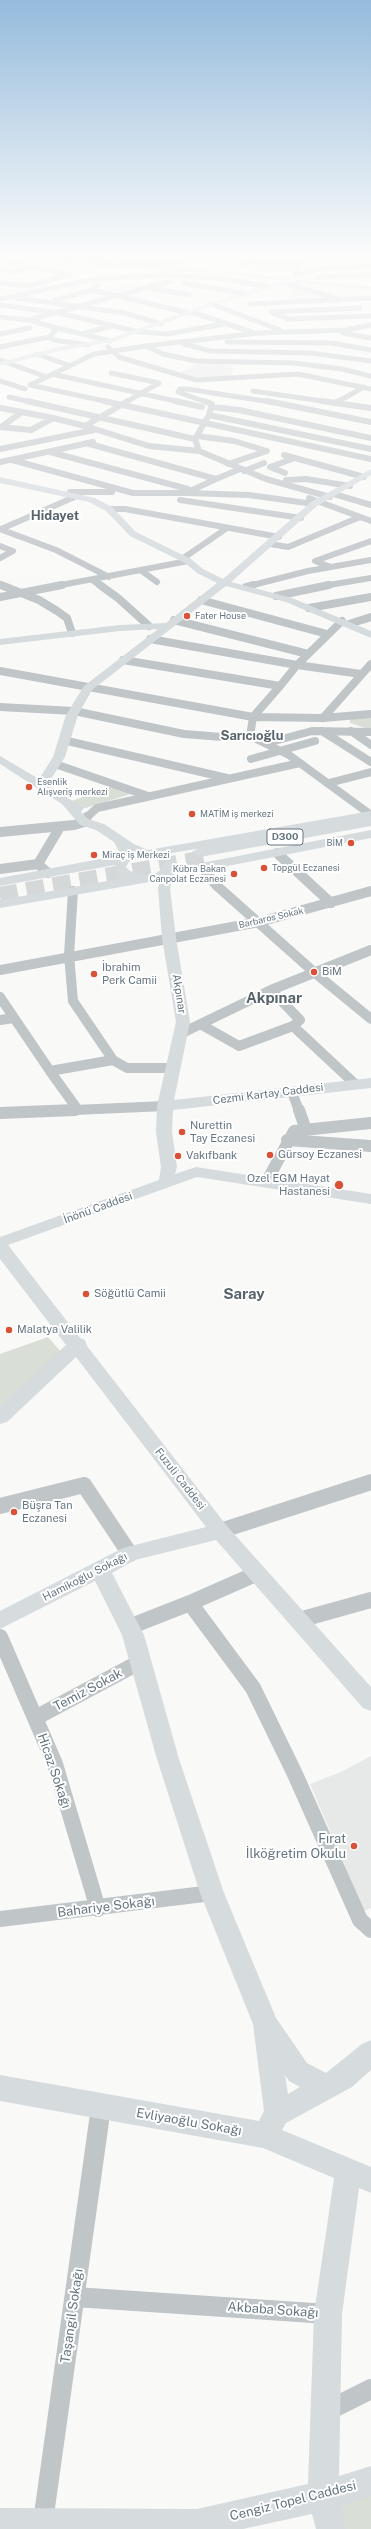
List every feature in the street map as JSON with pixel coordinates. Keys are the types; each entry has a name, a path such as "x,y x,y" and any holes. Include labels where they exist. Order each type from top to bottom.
{"highway":[{"name":"D300","path":"199,856 371,821"},
{"name":"D300","path":"199,856 371,830"}],"main road":[{"path":"40,786 59,757 63,740 74,711 88,688 170,623 224,583 301,518 316,503 350,486 368,474"},
{"path":"0,480 79,496 109,509 133,534 185,560 200,571 224,583 246,587 276,596 309,608 371,635"},
{"path":"0,642 170,623"},
{"path":"0,759 100,826 118,840 147,854 165,859 170,865 168,872"},
{"path":"0,904 138,878 152,878 168,872 199,856 371,815"},
{"path":"0,882 124,860 147,854 199,856 277,853 371,834"},
{"path":"118,840 127,855 120,867 121,871 164,888"},
{"path":"95,865 114,871 116,878 109,883"},
{"name":"Akpınar","path":"166,1179 169,1167 168,1148 164,1132 165,1106 171,1068 182,1033 183,1022 169,938 164,888 168,879 168,872"},
{"name":"Cezmi Kartay Caddesi","path":"165,1106 371,1083"},
{"path":"168,1148 182,1161 198,1171 371,1199"},
{"path":"198,1171 268,1179 371,1196"},
{"name":"İnönü Caddesi","path":"0,1241 18,1232 166,1179 198,1171"},
{"name":"İnönü Caddesi","path":"0,1241 198,1171"},
{"name":"Fuzuli Caddesi","path":"0,1241 78,1346 258,1573 371,1690"},
{"path":"0,1417 78,1346"},
{"name":"Fuzuli Caddesi","path":"223,1530 303,1619 371,1702"},
{"name":"Hamikoğlu Sokağı","path":"0,1621 130,1554 223,1530"},
{"path":"100,1570 129,1627 168,1759 212,1893 266,2024 298,2072 325,2087"},
{"path":"266,2024 270,2124"},
{"path":"270,2124 325,2087 343,2078 371,2053"},
{"name":"Evliyaoğlu Sokağı","path":"0,2088 101,2107 270,2124 360,2176"},
{"name":"Akbaba Sokağı","path":"328,2314 360,2176"},
{"path":"328,2314 327,2411 323,2496 331,2529"},
{"name":"Cengiz Topel Caddesi","path":"0,2523 43,2527 197,2524 323,2496 371,2481"}],"street":[{"path":"40,373 144,394 211,410 303,435 371,449"},
{"path":"55,373 7,398 196,437 234,441 267,451 228,464"},
{"path":"90,383 110,373"},
{"path":"168,373 217,386"},
{"path":"354,373 371,377"},
{"path":"199,451 196,437 211,410 209,402 178,392 180,389 195,381 279,374 303,374 371,393"},
{"path":"106,375 165,384"},
{"path":"266,376 293,381"},
{"path":"315,412 356,389 371,377"},
{"path":"0,381 121,404 204,424 371,459"},
{"path":"85,426 121,404 144,394 159,383"},
{"path":"314,384 356,389 371,389"},
{"path":"172,386 250,397 315,412 371,422"},
{"path":"246,390 371,408"},
{"path":"250,397 260,392"},
{"path":"0,408 85,426 149,446 199,451 264,478 370,504"},
{"path":"211,410 239,410 371,438"},
{"path":"0,427 22,412"},
{"path":"0,427 31,430 53,418"},
{"path":"0,449 94,430"},
{"path":"289,441 303,435"},
{"path":"0,462 50,452 113,436"},
{"path":"86,443 216,479"},
{"path":"50,452 190,492"},
{"path":"284,455 324,466 368,474"},
{"path":"284,473 270,467 295,458"},
{"path":"12,460 133,493"},
{"path":"186,501 190,492 216,479 264,463"},
{"path":"264,478 284,473 319,473 324,471 324,466"},
{"path":"264,478 268,482 316,503 371,521"},
{"path":"277,481 306,479 350,486"},
{"path":"62,492 190,492 256,496 316,503"},
{"path":"146,493 186,501 301,518"},
{"path":"0,529 79,496"},
{"path":"109,509 125,509 279,537"},
{"path":"270,544 288,547 360,517"},
{"path":"0,597 142,571 185,560 227,528"},
{"path":"0,529 56,550 109,577"},
{"path":"332,568 315,560 371,541"},
{"path":"0,546 13,551 0,558"},
{"path":"246,587 279,578 370,561"},
{"path":"142,571 157,582"},
{"path":"276,596 283,592 371,578"},
{"path":"92,580 118,598 149,626"},
{"path":"0,585 39,600 67,618 72,633"},
{"path":"309,608 371,597"},
{"path":"201,600 327,634"},
{"path":"250,736 253,717 297,665 327,634 345,623 371,617"},
{"path":"170,623 297,665 361,674"},
{"path":"150,639 224,642 308,654"},
{"path":"123,660 280,686"},
{"path":"323,718 371,664"},
{"path":"0,671 253,717 323,718 371,714"},
{"path":"0,707 74,711 184,734 222,737 250,736 281,750 371,815"},
{"path":"266,742 322,731 371,732"},
{"path":"322,731 371,762"},
{"path":"351,731 371,745"},
{"path":"63,740 230,778"},
{"path":"251,759 315,741"},
{"path":"0,832 60,826 86,818 97,808 300,763"},
{"path":"55,764 150,797"},
{"path":"328,783 371,772"},
{"path":"38,864 60,826"},
{"path":"277,853 331,903"},
{"path":"199,856 216,885 315,973 370,1017"},
{"path":"0,869 38,864 48,873"},
{"path":"73,891 69,956 73,1001 113,1060 127,1068 171,1068"},
{"name":"Barbaros Sokak","path":"0,970 259,922 371,891"},
{"path":"182,1033 271,990 371,950"},
{"path":"200,1024 239,1046 293,1026 300,1020 271,990"},
{"path":"0,997 78,1110"},
{"path":"0,1020 14,1018"},
{"path":"293,1026 355,1084"},
{"path":"50,1071 113,1060"},
{"path":"292,1092 306,1130"},
{"path":"0,1113 165,1106"},
{"path":"268,1179 287,1140 294,1131 371,1123"},
{"path":"287,1140 371,1146"},
{"path":"223,1530 371,1482"},
{"path":"0,1506 84,1485 130,1554"},
{"path":"129,1627 190,1603 258,1573"},
{"path":"303,1619 371,1600"},
{"path":"190,1603 252,1688 294,1772 360,1920 371,1930"},
{"name":"Hicaz Sokağı","path":"0,1637 55,1764 98,1909"},
{"name":"Temiz Sokak","path":"35,1718 140,1662"},
{"name":"Bahariye Sokağı","path":"0,1919 98,1909 212,1893"},
{"name":"Taşangil Sokağı","path":"43,2527 101,2107"},
{"name":"Akbaba Sokağı","path":"75,2297 328,2314"},
{"path":"327,2411 371,2389"}],"shaded area":[{"path":"181,373 232,373 232,377 199,379 177,375"},
{"path":"371,716 371,730 350,723 350,719"},
{"path":"113,786 131,794 79,810 69,802"},
{"path":"48,1337 61,1352 0,1410 0,1354"},
{"name":"Fırat İlköğretim Okulu","path":"371,1756 371,1908 364,1911 310,1784 341,1772"},
{"path":"371,2481 371,2529 331,2529 323,2496"}],"tunnel":[{"path":"0,896 205,859"}],"place":[{"name":"Fater House","path":"187,616"},
{"name":"Esenlik Alışveriş merkezi","path":"29,787"},
{"name":"MATİM iş merkezi","path":"192,814"},
{"name":"BİM","path":"351,843"},
{"name":"Miraç iş Merkezi","path":"94,855"},
{"name":"Topgül Eczanesi","path":"264,868"},
{"name":"Kübra Bakan Canpolat Eczanesi","path":"234,874"},
{"name":"BiM","path":"314,972"},
{"name":"İbrahim Perk Camii","path":"94,974"},
{"name":"Nurettin Tay Eczanesi","path":"182,1132"},
{"name":"Gürsoy Eczanesi","path":"270,1155"},
{"name":"Vakıfbank","path":"178,1156"},
{"name":"Ozel EGM Hayat Hastanesi","path":"339,1185"},
{"name":"Söğütlü Camii","path":"86,1294"},
{"name":"Malatya Valilik","path":"9,1330"},
{"name":"Büşra Tan Eczanesi","path":"14,1512"},
{"name":"Fırat İlköğretim Okulu","path":"354,1846"}],"district":[{"name":"Hidayet","path":"55,516"},
{"name":"Sarıcıoğlu","path":"252,736"},
{"name":"Akpınar","path":"274,998"},
{"name":"Saray","path":"244,1294"}]}
